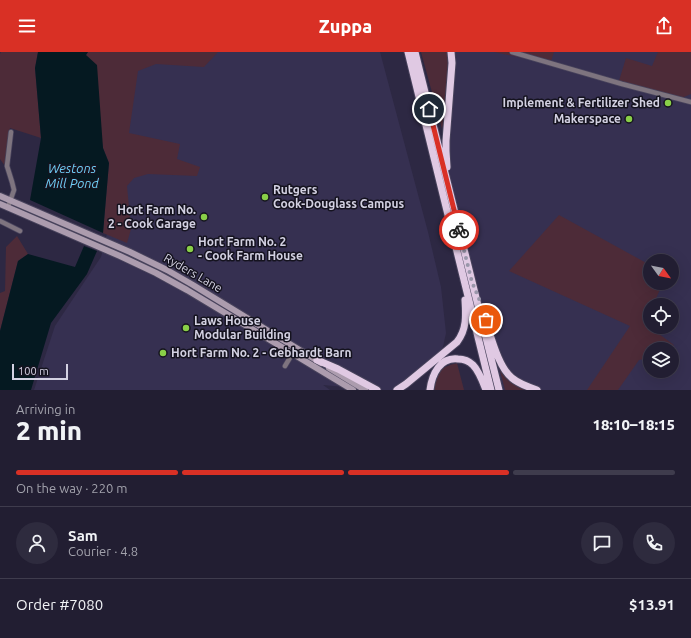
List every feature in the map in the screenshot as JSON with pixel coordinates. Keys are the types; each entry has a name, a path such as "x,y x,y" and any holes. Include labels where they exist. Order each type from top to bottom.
{"highway":[{"path":"407,52 468,283 499,390"},
{"path":"415,52 450,196 491,390"},
{"path":"450,196 446,146 452,64 451,52"},
{"path":"397,390 436,360 459,339 464,331 466,320 468,283"},
{"path":"468,283 482,306 502,366 508,376 520,384 537,390"},
{"path":"430,390 437,369 441,364 455,358 473,365 486,390"},
{"path":"317,360 338,369 377,390"}],"main road":[{"name":"Ryders Lane","path":"0,196 143,258 179,277 365,390"},
{"name":"Ryders Lane","path":"0,204 110,251 179,285 353,390"}],"street":[{"path":"512,52 622,84 691,102"},
{"path":"8,207 14,192 14,187 7,166 11,132"},
{"path":"0,221 20,231"},
{"path":"285,366 296,348"}],"shaded area":[{"path":"1,52 38,52 35,68 41,138 10,128 5,166 0,159"},
{"path":"88,52 218,52 204,67 156,64 138,71 129,133 180,144 177,159 200,167 197,176 148,174 134,178 127,186 131,229 127,243 103,233 109,163 103,148 86,55"},
{"name":"Rutgers Cook-Douglass Campus","path":"92,52 380,52 428,232 441,287 446,333 442,351 395,390 323,385 330,390 34,390 55,326 101,257 108,230 115,165 103,66"},
{"path":"421,52 448,52 448,91 442,129"},
{"path":"451,52 691,52 691,390 499,390 450,196 446,156"},
{"path":"494,52 554,52 550,64"},
{"path":"658,52 691,52 691,94 679,99 618,84 626,58 652,66"},
{"path":"559,215 643,261 643,290 660,290 656,298 643,298 643,334 659,334 670,342 643,342 643,359 639,360 618,390 587,390 630,326 509,271"},
{"path":"17,236 28,254 18,261 0,331 0,293 5,291 6,247"},
{"path":"457,363 464,390 434,390 436,378 440,371"},
{"path":"499,367 529,390 505,390"}],"water":[{"name":"Westons Mill Pond","path":"38,52 88,52 86,55 97,65 103,148 109,163 103,233 30,200 41,138 35,68"},
{"path":"84,246 97,251 87,274 51,323 31,390 0,390 0,331 18,261 28,254 75,267"}],"way so far":[{"path":"459,230 472,282 486,320"}],"place":[{"name":"Implement & Fertilizer Shed","path":"668,103"},
{"name":"Makerspace","path":"629,119"},
{"name":"Rutgers Cook-Douglass Campus","path":"265,197"},
{"name":"Hort Farm No. 2 - Cook Garage","path":"204,217"},
{"name":"Hort Farm No. 2 - Cook Farm House","path":"190,249"},
{"name":"Laws House Modular Building","path":"186,328"},
{"name":"Hort Farm No. 2 - Gebhardt Barn","path":"163,353"}],"route":[{"path":"429,109 459,230"}]}
